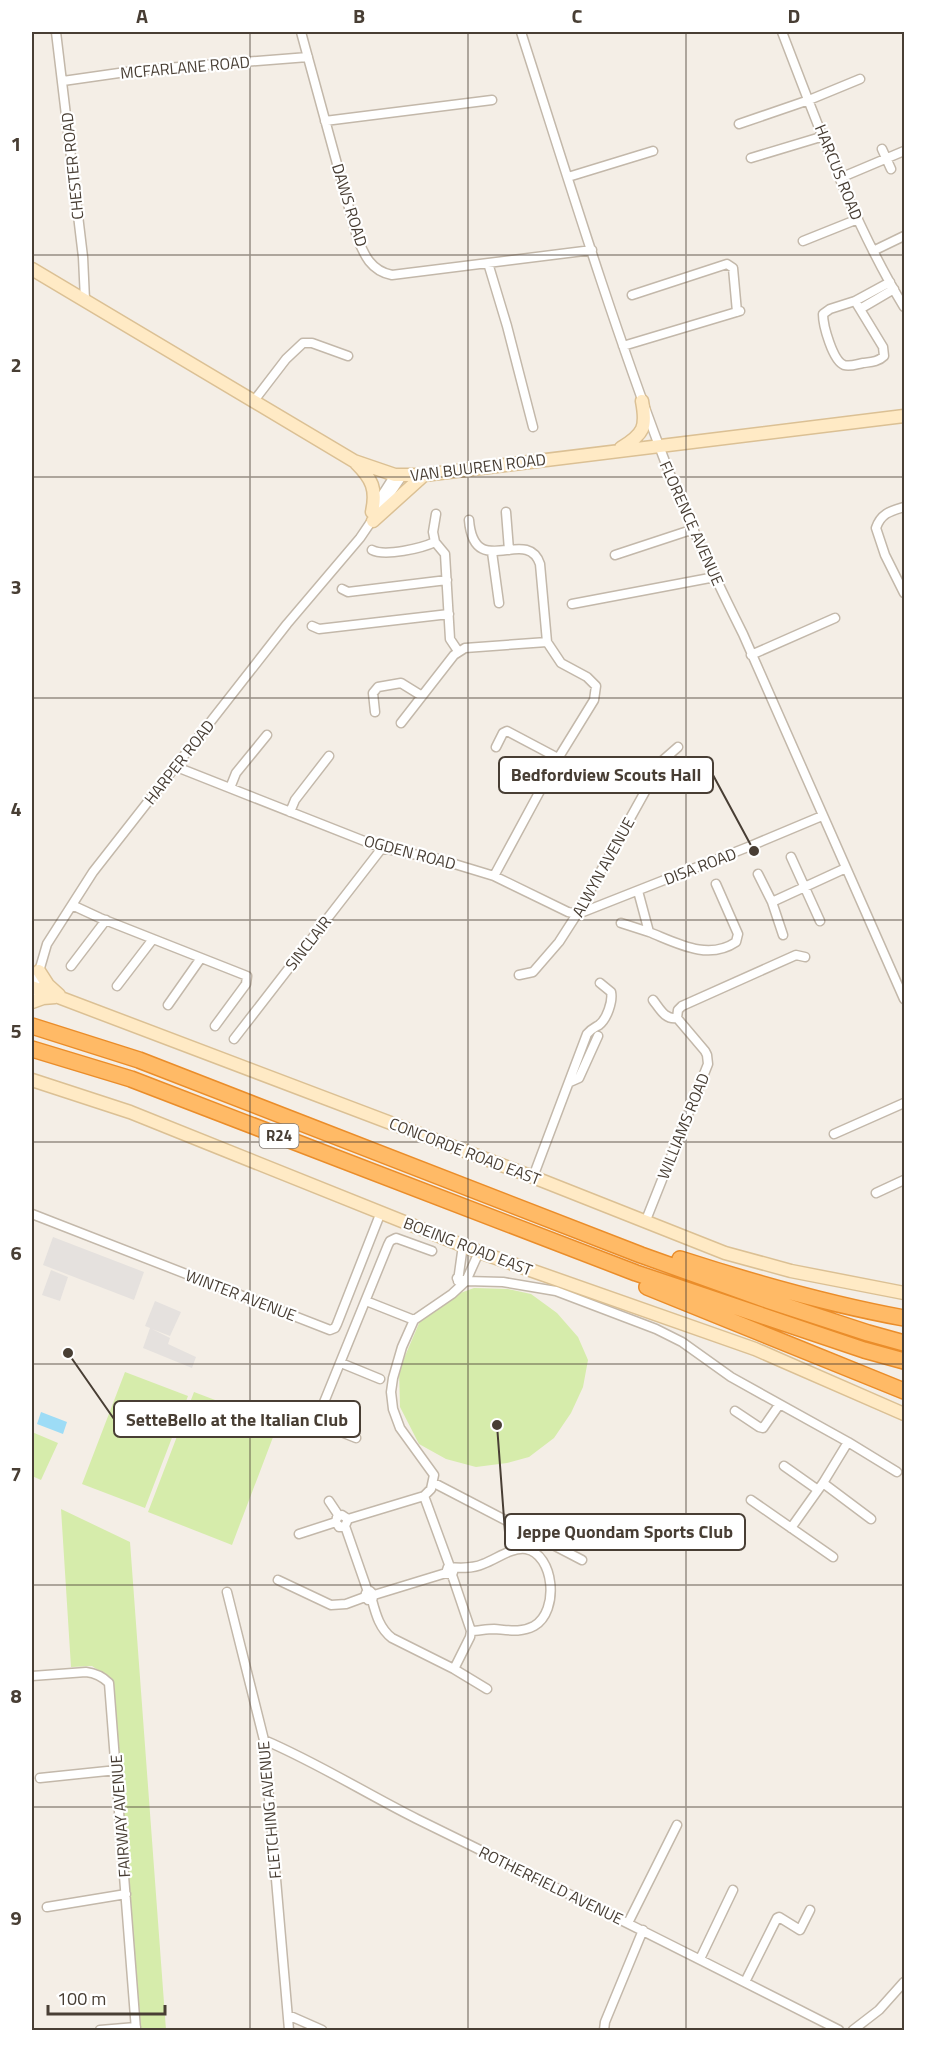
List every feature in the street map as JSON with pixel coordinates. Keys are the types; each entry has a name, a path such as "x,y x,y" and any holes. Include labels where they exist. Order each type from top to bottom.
{"highway":[{"name":"R24","path":"32,1026 138,1060 641,1255 767,1300 904,1343"},
{"name":"R24","path":"32,1049 131,1079 636,1273 864,1350 904,1361"},
{"path":"489,1196 755,1283 904,1318"},
{"path":"524,1231 635,1282 904,1391"}],"main road":[{"name":"VAN BUUREN ROAD","path":"32,269 354,461 398,475 424,475 904,416"},
{"path":"617,450 636,438 643,429 645,416 642,400"},
{"path":"354,461 373,485 375,497 372,516"},
{"path":"372,516 424,475"},
{"path":"36,971 62,998"},
{"name":"CONCORDE ROAD EAST","path":"32,994 62,998 646,1220 725,1253 802,1274 904,1293"},
{"name":"BOEING ROAD EAST","path":"32,1080 130,1112 479,1252 755,1349 904,1414"}],"street":[{"name":"CHESTER ROAD","path":"56,32 83,257 85,300"},
{"name":"DAWS ROAD","path":"301,32 357,237 373,266 382,273 392,275 592,250"},
{"name":"FLORENCE AVENUE","path":"521,32 623,346 659,445 715,577 904,999"},
{"name":"HARCUS ROAD","path":"782,32 858,219 904,307"},
{"name":"MCFARLANE ROAD","path":"63,81 140,69 308,57"},
{"path":"739,124 809,100 860,79"},
{"path":"325,121 492,100"},
{"path":"751,158 824,136"},
{"path":"882,149 891,169"},
{"path":"568,177 653,151"},
{"path":"840,178 904,151"},
{"path":"803,241 858,219"},
{"path":"873,251 904,236"},
{"path":"488,263 533,427"},
{"path":"623,346 739,311 733,268 727,264 632,295"},
{"path":"857,305 883,347 884,356 879,361 848,366 838,360 823,326 823,314 830,309 857,305 892,285"},
{"path":"254,402 286,359 303,343 312,343 348,356"},
{"name":"HARPER ROAD","path":"32,994 36,971 47,944 93,872 174,766 355,542 398,475"},
{"path":"904,507 887,512 879,520 876,531 904,593"},
{"path":"506,512 509,550"},
{"path":"436,514 433,532 435,542 445,554 450,639 458,651"},
{"path":"469,520 473,542 492,552 523,549 533,552 540,564 548,642 561,663 587,677 593,682 596,690 594,700 558,758 494,876"},
{"path":"615,555 694,529"},
{"path":"372,550 379,553 421,548 435,542"},
{"path":"492,552 499,603"},
{"path":"573,604 715,577"},
{"path":"342,589 348,592 447,580"},
{"path":"312,626 319,629 449,614"},
{"path":"751,655 835,618"},
{"path":"401,723 458,651 471,647 548,642"},
{"path":"375,712 373,693 378,687 401,683 422,696"},
{"path":"495,747 503,733 507,731 558,758"},
{"path":"230,788 236,773 267,735"},
{"name":"ALWYN AVENUE","path":"519,975 533,972 559,942 662,761 678,747"},
{"path":"290,812 295,800 329,756"},
{"name":"OGDEN ROAD","path":"174,766 382,848 438,859 494,876 568,912 577,914"},
{"name":"DISA ROAD","path":"577,914 822,816"},
{"name":"SINCLAIR","path":"234,1039 382,848"},
{"path":"791,857 820,921"},
{"path":"771,902 846,868"},
{"path":"758,874 783,935"},
{"path":"621,923 692,948 706,951 723,948 736,942 738,934 716,884"},
{"path":"638,891 649,932"},
{"path":"72,905 245,975 248,979 246,984 214,1026"},
{"path":"71,966 106,920"},
{"path":"117,986 153,939"},
{"path":"677,1018 676,1012 682,1006 796,955 805,957"},
{"path":"168,1005 201,958"},
{"path":"533,1177 587,1034 601,1024 611,1002 611,992 600,982"},
{"name":"WILLIAMS ROAD","path":"646,1220 708,1064 708,1055 677,1018 671,1019 663,1014 653,1000"},
{"path":"570,1082 579,1078 598,1036"},
{"path":"834,1134 904,1103"},
{"path":"876,1193 904,1180"},
{"name":"WINTER AVENUE","path":"32,1214 330,1330 337,1324 381,1212"},
{"path":"356,1438 321,1424 318,1417 390,1241 396,1238 432,1251"},
{"path":"461,1282 463,1245"},
{"path":"299,1534 424,1496 431,1489 434,1475 400,1428 393,1409 391,1392 393,1378 402,1347 414,1320 452,1294 479,1252"},
{"path":"461,1282 503,1282 542,1287 637,1322 682,1342 731,1377 897,1472"},
{"path":"366,1301 414,1320"},
{"path":"341,1363 380,1379"},
{"path":"735,1411 763,1428 779,1405"},
{"path":"791,1528 848,1442"},
{"path":"784,1466 871,1519"},
{"path":"434,1483 582,1560"},
{"path":"424,1496 471,1631 454,1669"},
{"path":"751,1500 833,1557"},
{"path":"329,1501 342,1521 377,1618 387,1634 487,1689"},
{"path":"278,1580 331,1605 346,1604 450,1571 483,1564 511,1551 525,1549 537,1556 550,1582 550,1603 540,1622 532,1627 515,1631 493,1629 471,1631"},
{"name":"FLETCHING AVENUE","path":"227,1592 264,1740 289,2031"},
{"name":"FAIRWAY AVENUE","path":"32,1676 94,1672 109,1683 136,2029"},
{"name":"ROTHERFIELD AVENUE","path":"264,1740 839,2031"},
{"path":"40,1778 117,1770"},
{"path":"628,1923 677,1825"},
{"path":"700,1959 733,1890"},
{"path":"47,1907 126,1894"},
{"path":"745,1982 777,1918 779,1917 800,1930 810,1910"},
{"path":"603,2031 643,1930"},
{"path":"853,2031 879,2010 904,1982"},
{"path":"288,2014 322,2031"},
{"path":"100,2031 136,2029"}],"green space":[{"path":"474,1288 508,1289 531,1294 557,1313 578,1337 588,1360 583,1387 571,1413 554,1438 529,1457 507,1463 476,1467 446,1459 419,1444 400,1407 399,1370 420,1321 452,1296"},
{"path":"125,1372 188,1396 145,1508 82,1484"},
{"path":"194,1392 278,1424 232,1545 148,1512"},
{"path":"32,1432 58,1443 41,1480 32,1476"},
{"path":"61,1509 130,1542 166,2030 141,2030 113,1680 92,1666 71,1667"}],"shaded area":[{"path":"53,1237 144,1272 134,1300 43,1265"},
{"path":"51,1270 68,1277 60,1301 42,1295"},
{"path":"155,1301 181,1312 170,1336 152,1329 170,1338 168,1344 196,1357 192,1368 143,1348 150,1328 145,1326"}],"water":[{"path":"41,1412 67,1422 63,1434 37,1424"}],"place":[{"name":"Bedfordview Scouts Hall","path":"754,851"},
{"name":"SetteBello at the Italian Club","path":"68,1353"},
{"name":"Jeppe Quondam Sports Club","path":"497,1425"}]}
